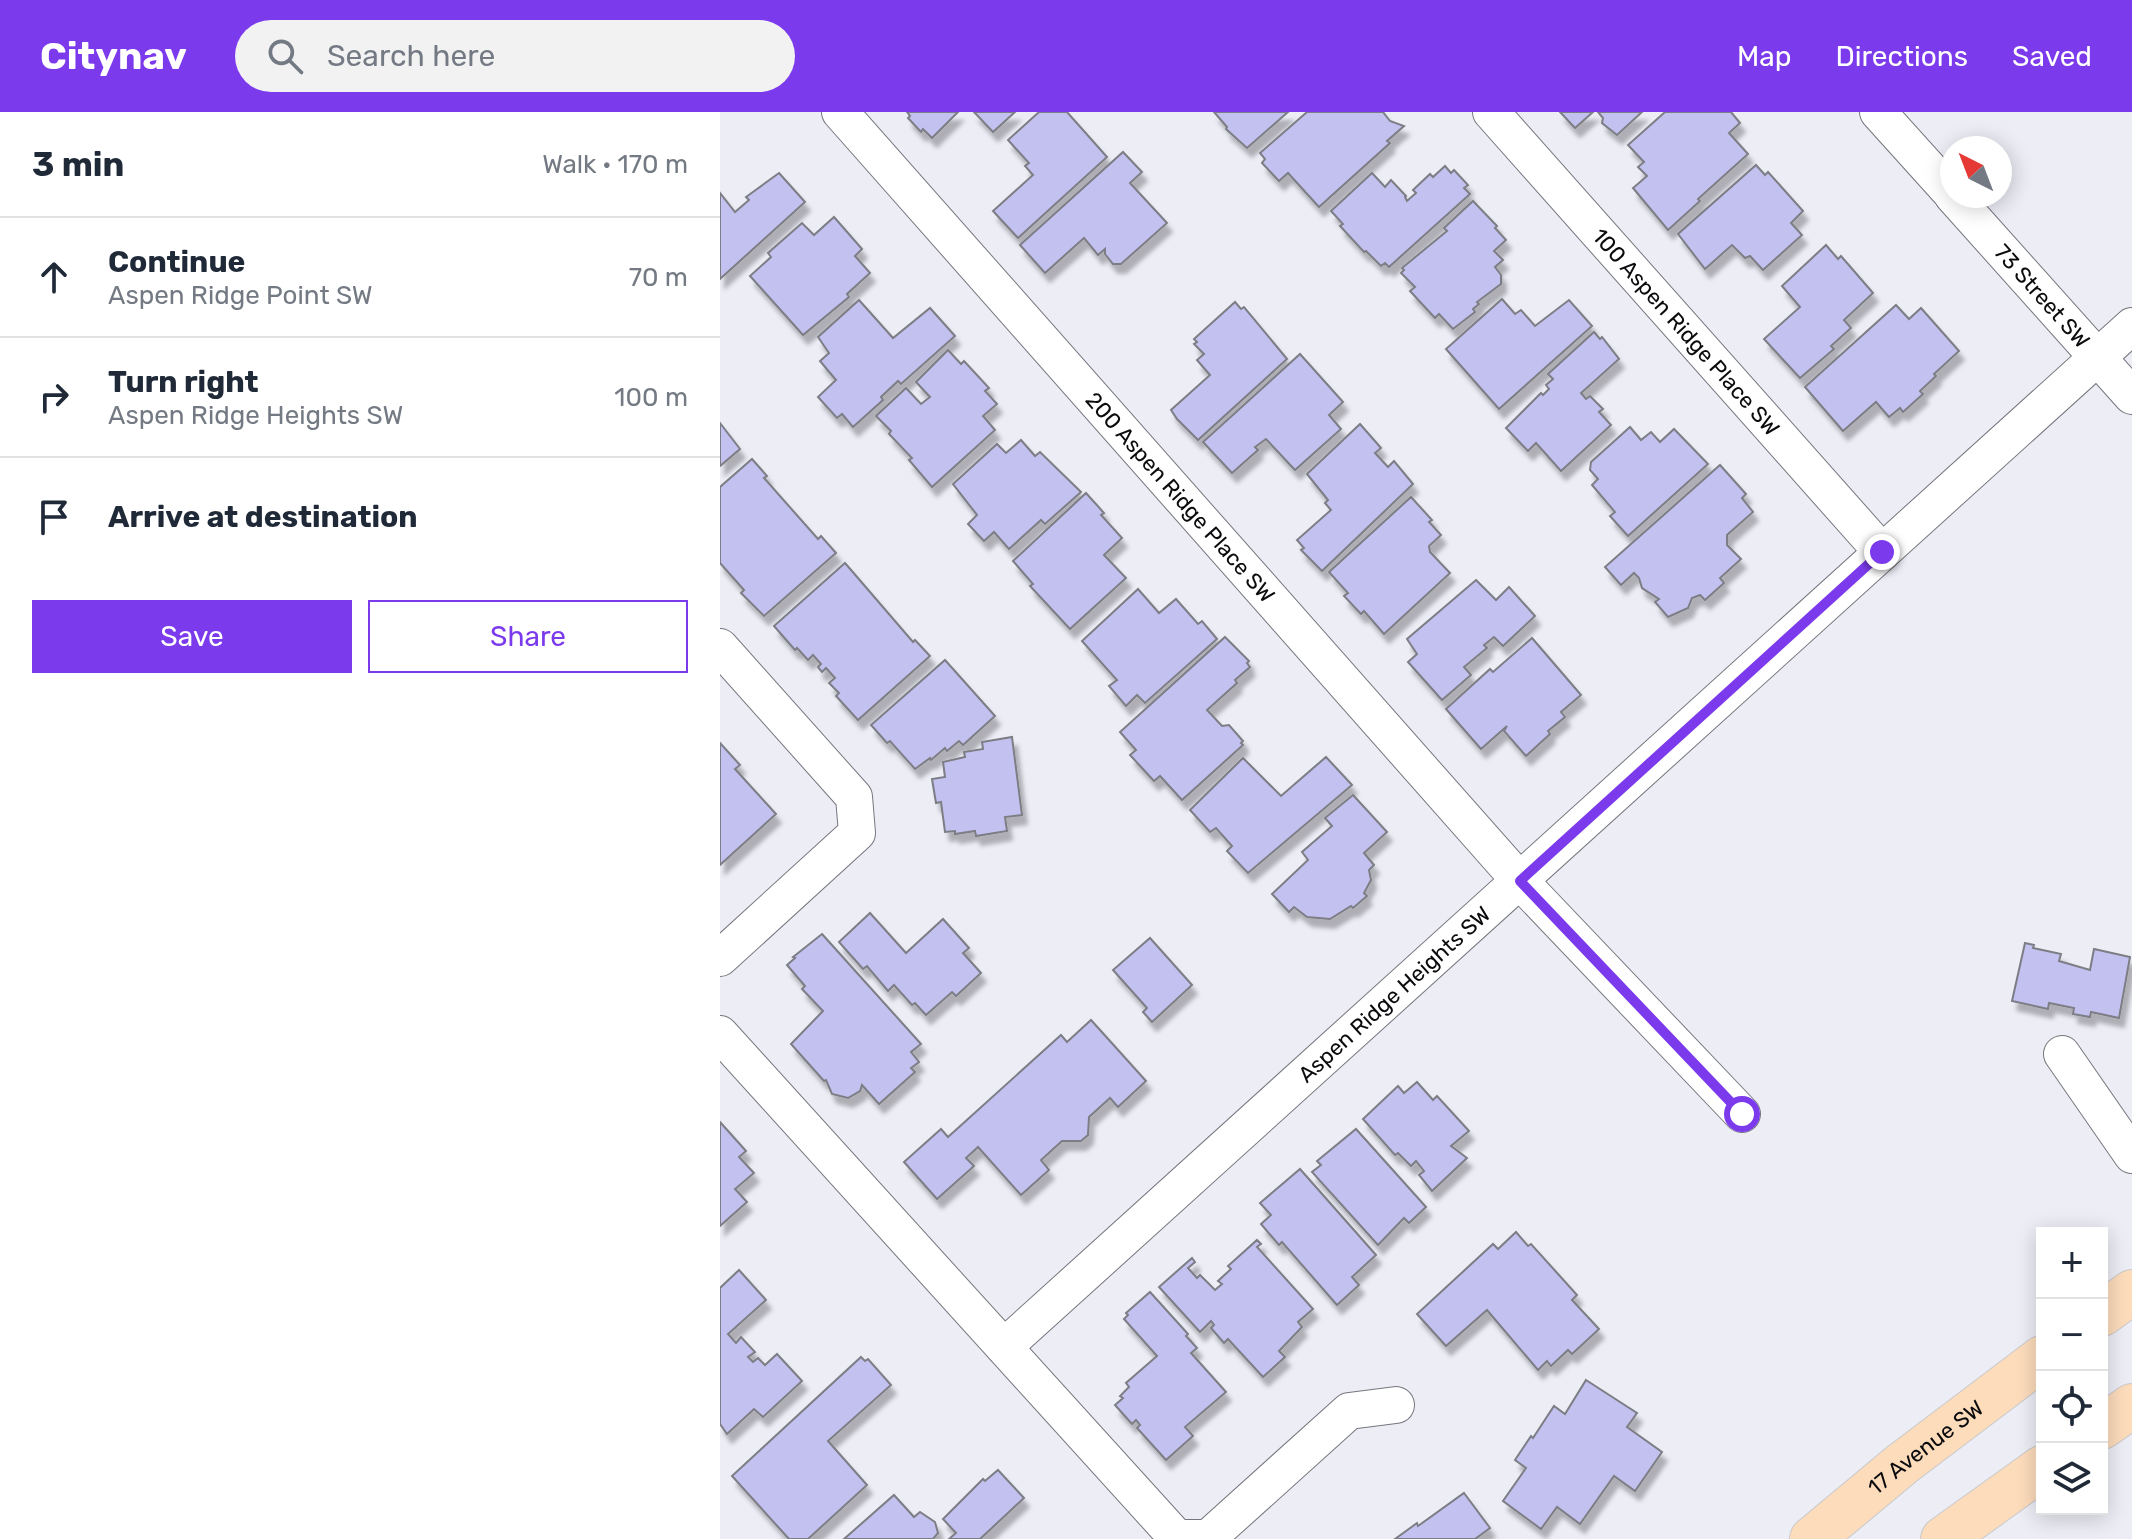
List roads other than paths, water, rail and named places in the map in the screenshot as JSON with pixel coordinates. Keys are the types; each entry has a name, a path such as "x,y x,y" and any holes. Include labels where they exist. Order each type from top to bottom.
{"main road":[{"path":"2108,1310 2132,1292"},
{"name":"17 Avenue SW","path":"1812,1539 1902,1464 2036,1363"},
{"path":"2108,1423 2132,1406"},
{"path":"1943,1539 2036,1472"}],"street":[{"name":"200 Aspen Ridge Place SW","path":"840,112 1520,881 1742,1114"},
{"name":"100 Aspen Ridge Place SW","path":"1491,112 1882,552"},
{"name":"73 Street SW","path":"1878,112 1940,181"},
{"name":"73 Street SW","path":"1965,208 2132,396"},
{"name":"Aspen Ridge Heights SW","path":"1004,1347 2132,326"},
{"path":"720,647 854,797 857,833 720,958"},
{"path":"720,1034 1177,1538 1208,1538 1349,1411 1396,1405"},
{"path":"2062,1054 2132,1155"}]}
